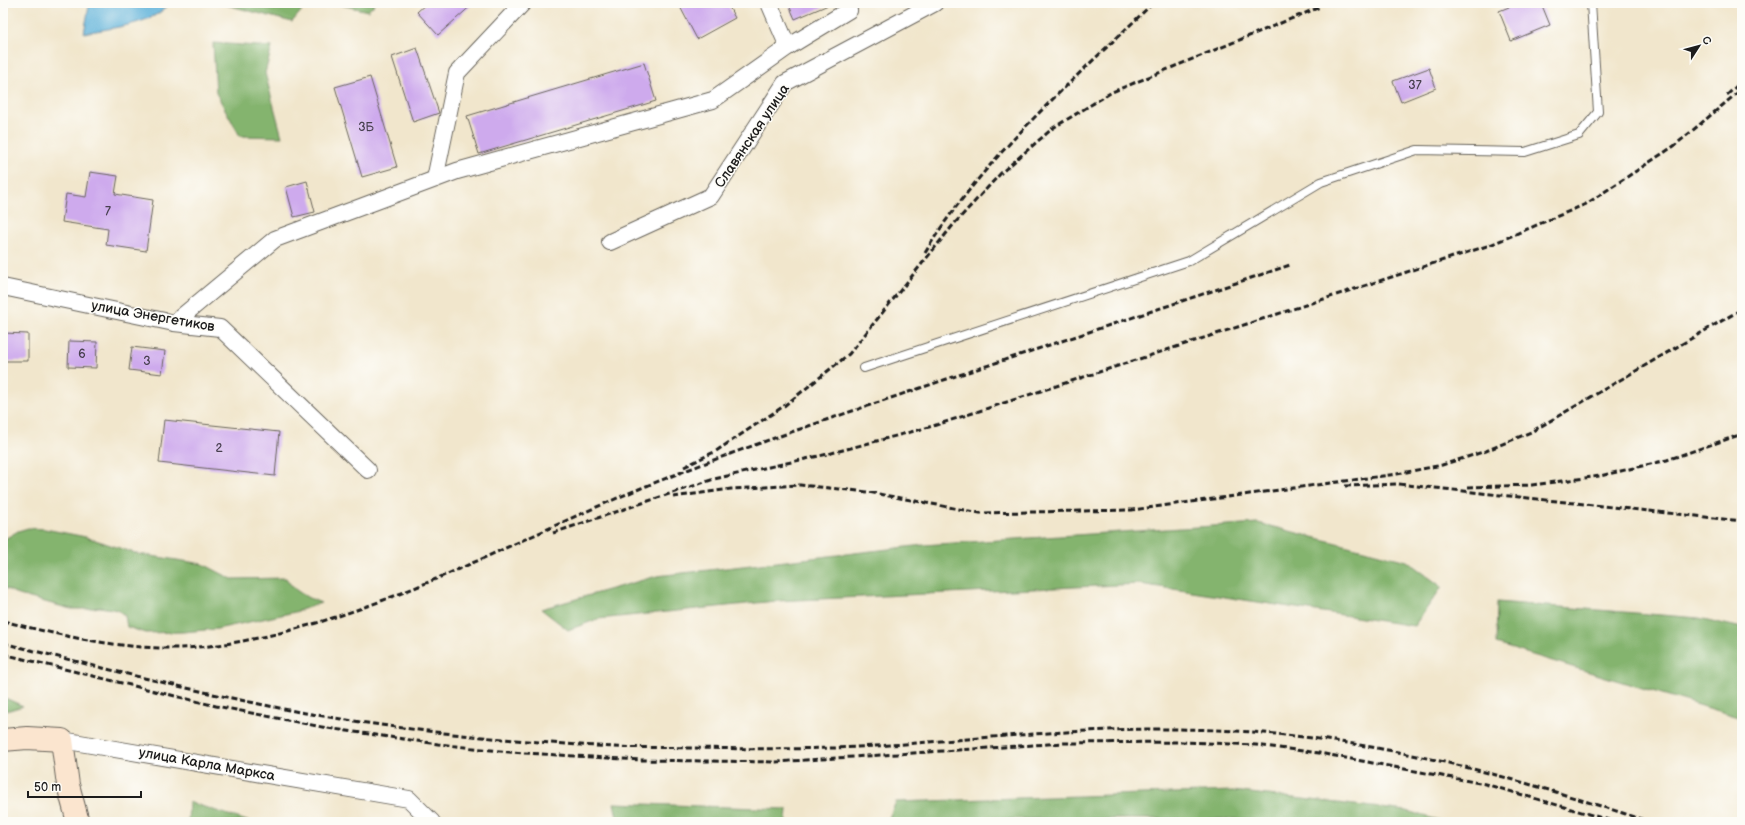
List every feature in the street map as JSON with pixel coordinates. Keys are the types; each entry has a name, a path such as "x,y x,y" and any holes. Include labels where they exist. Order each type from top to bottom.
{"street":[{"path":"435,179 457,73 523,3"},
{"path":"769,3 788,47"},
{"path":"174,323 274,239 457,171 713,100 788,47 849,10 847,3"},
{"name":"Славянская улица","path":"610,242 711,196 786,83 935,3"},
{"name":"улица Энергетиков","path":"3,287 174,323 220,328 368,470"},
{"name":"улица Карла Маркса","path":"3,740 26,738 62,740 409,799 432,822"},
{"path":"62,740 68,785 78,822"}],"lane":[{"path":"864,368 1189,262 1321,182 1417,150 1525,152 1579,135 1598,112 1591,3"}],"green space":[{"path":"219,3 308,3 292,22"},
{"path":"332,3 376,3 368,11"},
{"path":"213,43 272,47 265,73 282,137 240,136 216,93"},
{"path":"1258,523 1407,561 1442,587 1414,626 1140,584 776,601 598,619 568,630 541,609 657,576 923,545"},
{"path":"28,528 45,529 86,537 138,554 203,564 232,579 286,578 297,590 321,603 295,612 217,629 146,633 127,627 125,616 118,610 100,607 71,609 19,595 3,587 3,540 18,531"},
{"path":"1497,602 1699,618 1742,628 1742,718 1496,644"},
{"path":"3,697 5,698 23,706 3,712"},
{"path":"1233,791 1407,811 1445,822 1262,822 1247,819 1016,819 965,822 887,822 896,802"},
{"path":"189,802 250,822 188,822"},
{"path":"614,803 787,809 786,822 618,822"}],"water":[{"path":"91,3 168,3 163,10 143,21 84,33 89,6"}],"building":[{"path":"427,3 474,3 438,35 417,12"},
{"path":"678,3 727,3 735,18 697,39"},
{"path":"788,3 833,3 795,19"},
{"path":"1519,3 1541,3 1550,25 1511,41 1499,11"},
{"path":"417,48 439,113 413,122 392,57"},
{"path":"644,63 656,101 479,154 467,116"},
{"path":"1429,68 1436,88 1401,102 1393,81"},
{"path":"370,77 397,167 362,177 335,87"},
{"path":"90,172 118,176 115,194 153,200 146,251 106,245 108,229 62,222 66,194 86,197"},
{"path":"307,181 315,212 294,217 286,187"},
{"path":"3,333 28,334 28,361 3,361"},
{"path":"69,341 97,342 96,368 68,367"},
{"path":"132,347 165,351 162,374 129,370"},
{"path":"164,420 279,432 275,476 159,463"}],"railway":[{"path":"925,253 950,215 996,158 1073,79 1153,3"},
{"path":"684,467 716,451 784,406 849,354 954,224 1001,173 1053,128 1112,92 1320,7"},
{"path":"1727,95 1742,81"},
{"path":"553,533 714,479 828,454 933,426 1490,245 1586,204 1674,146 1742,89"},
{"path":"3,621 56,634 110,644 137,647 191,648 218,645 273,635 327,620 381,601 433,580 639,489 715,459 947,379 1290,265"},
{"path":"673,497 731,489 800,485 868,492 980,513 1132,510 1397,474 1442,465 1486,451 1531,432 1742,309"},
{"path":"1468,487 1532,485 1600,476 1667,460 1742,434"},
{"path":"1345,486 1398,484 1742,521"},
{"path":"3,643 181,687 289,710 410,729 573,745 765,749 866,747 1071,732 1161,729 1251,732 1316,738 1412,755 1476,770 1525,783 1651,822"},
{"path":"3,654 216,706 327,728 438,744 509,752 640,760 776,762 1064,743 1183,742 1256,745 1319,753 1485,784 1616,822"}]}
